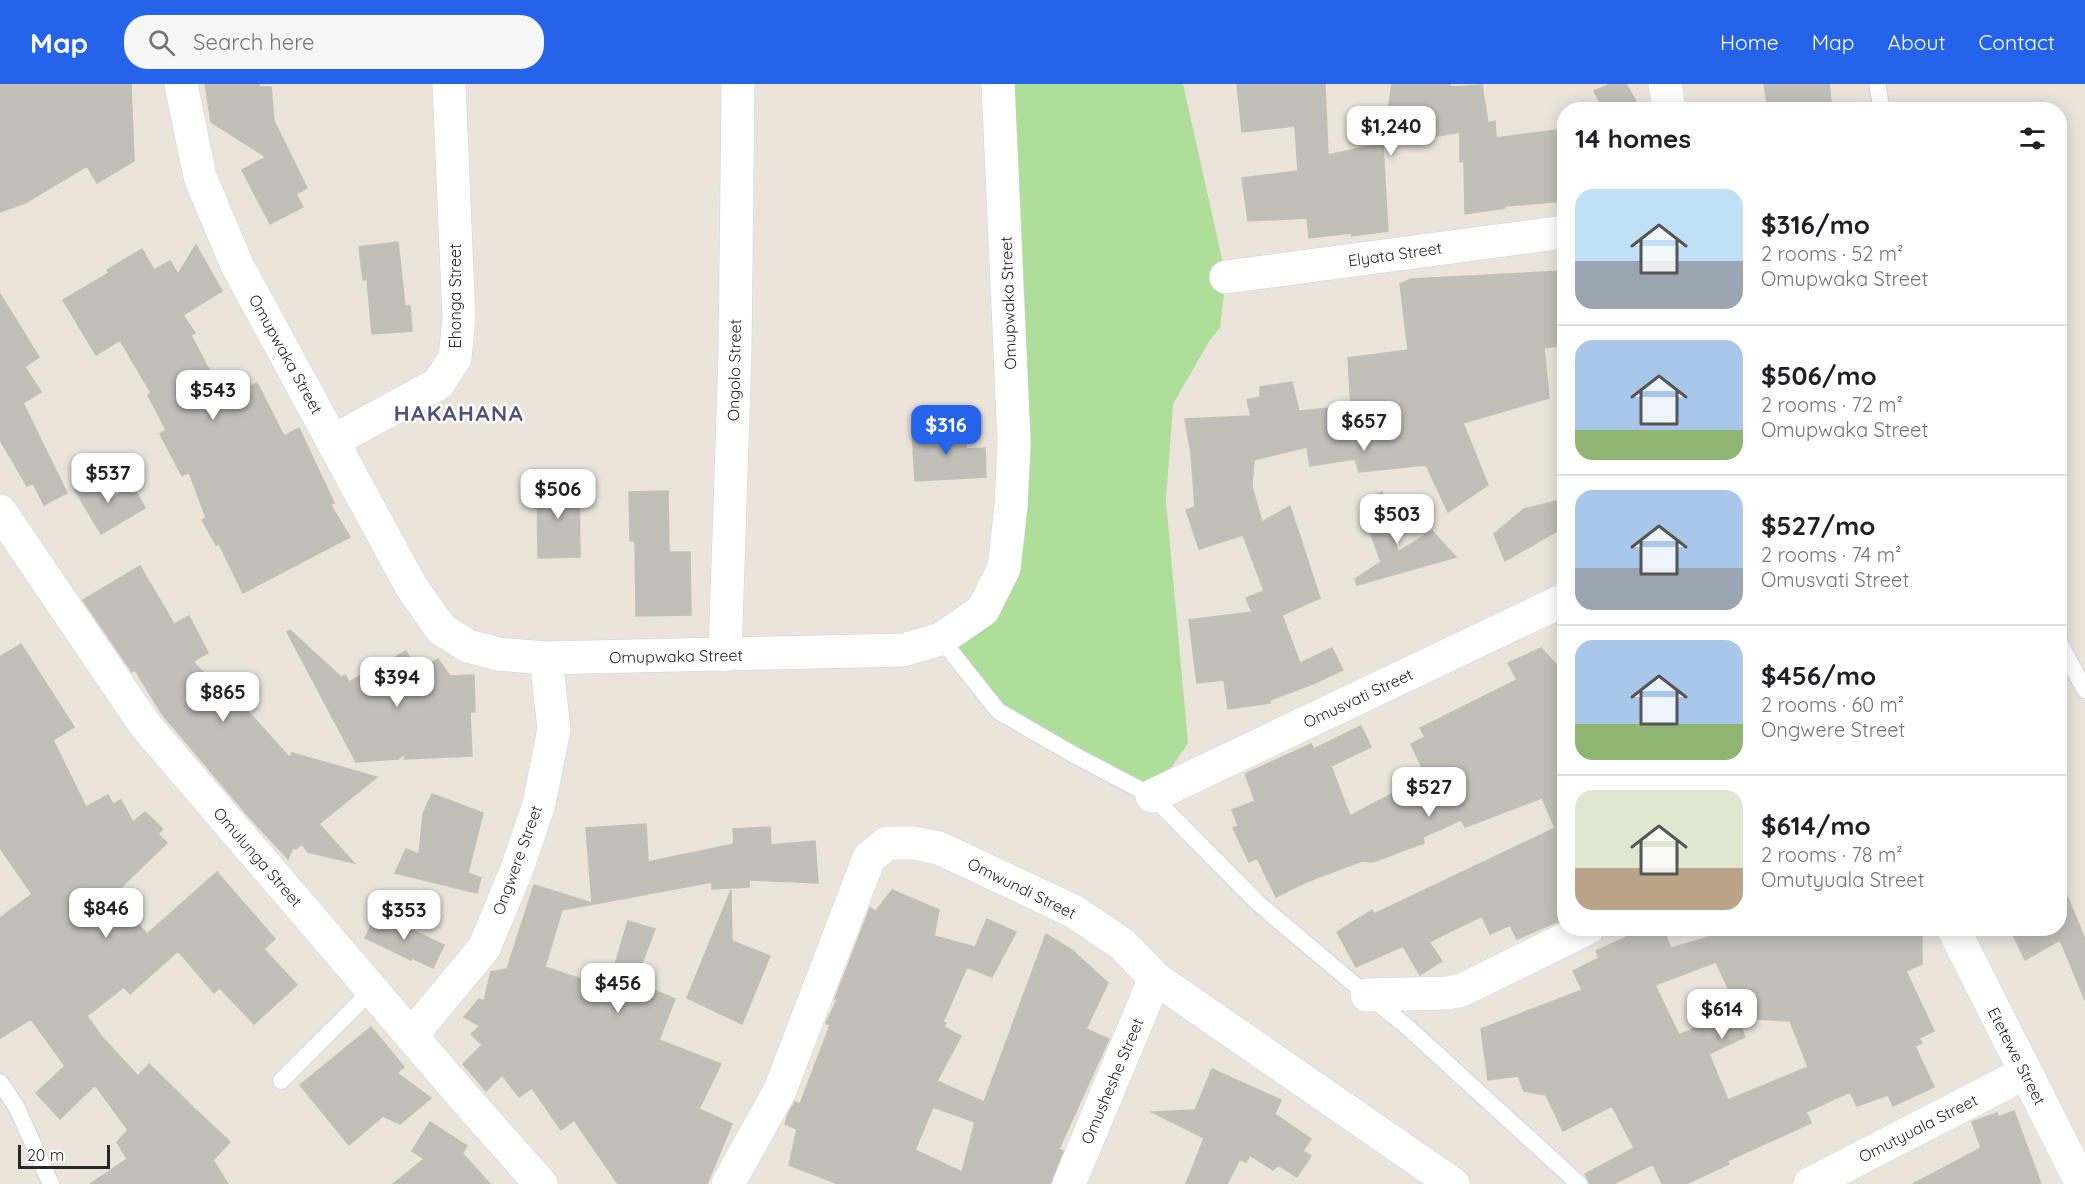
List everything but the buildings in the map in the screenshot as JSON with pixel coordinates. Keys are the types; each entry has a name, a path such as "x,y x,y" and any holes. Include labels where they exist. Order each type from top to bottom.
{"street":[{"name":"Omupwaka Street","path":"181,84 200,177 237,265 411,586 441,629 468,646 498,654 546,658 903,650 941,639 983,610 1004,568 1011,506 1014,442 998,84"},
{"name":"Ehonga Street","path":"333,441 438,384 455,358 459,320 449,84"},
{"name":"Ongolo Street","path":"725,655 735,354 738,84"},
{"path":"1665,84 1668,102"},
{"name":"Elyata Street","path":"1226,277 1557,233"},
{"name":"Omulunga Street","path":"0,511 145,725 541,1184"},
{"name":"Omusvati Street","path":"1152,796 1557,603"},
{"name":"Ongwere Street","path":"411,1036 483,948 517,869 539,804 554,729 546,658"},
{"name":"Omwundi Street","path":"728,1184 780,1090 869,858 887,843 914,843 939,848 1072,911 1122,944 1155,978 1441,1181"},
{"path":"1367,995 1448,993 1462,990 1572,936"},
{"name":"Etetewe Street","path":"1957,936 2082,1184"},
{"name":"Omusheshe Street","path":"1069,1184 1155,978"},
{"name":"Omutyuala Street","path":"1810,1184 2025,1073"}],"lane":[{"path":"1877,84 1880,102"},
{"path":"941,639 998,711 1152,796 1259,904 1404,1024 1579,1184"},
{"path":"2067,657 2085,690"},
{"path":"280,1081 371,989"},
{"path":"0,1082 17,1108 51,1184"}],"green space":[{"path":"998,84 1183,84 1226,277 1220,328 1210,340 1173,404 1166,501 1188,743 1152,796 998,711 941,639 1004,568"}],"district":[{"name":"HAKAHANA","path":"459,413"}]}
